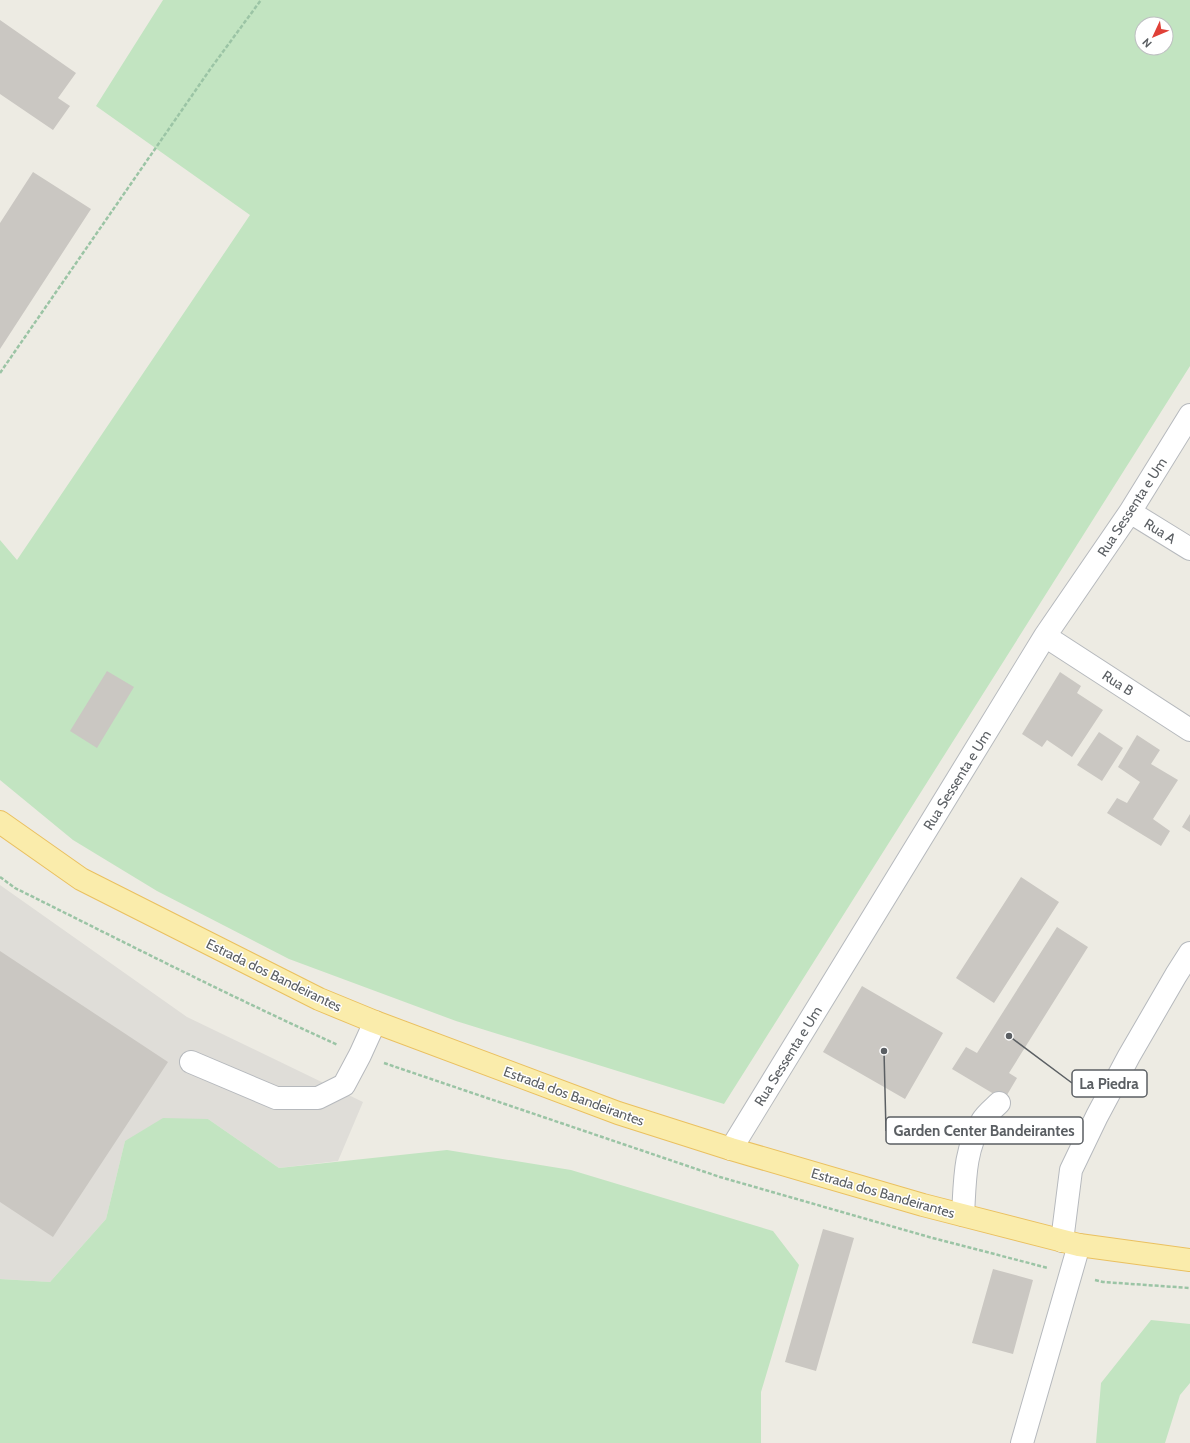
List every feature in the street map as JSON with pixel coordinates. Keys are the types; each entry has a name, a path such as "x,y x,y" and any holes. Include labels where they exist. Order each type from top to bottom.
{"main road":[{"name":"Estrada dos Bandeirantes","path":"0,822 81,879 319,998 375,1022 618,1113 731,1149 922,1205 1071,1243 1133,1254 1190,1260"}],"street":[{"name":"Rua Sessenta e Um","path":"731,1149 1045,636 1130,512 1190,414"},
{"name":"Rua A","path":"1130,512 1190,550"},
{"name":"Rua B","path":"1045,636 1190,730"},
{"path":"1022,1443 1071,1243 1071,1170 1122,1069 1190,953"},
{"path":"191,1062 276,1098 318,1098 344,1085 375,1022"},
{"path":"963,1215 965,1177 969,1151 983,1120 1000,1103"}],"path":[{"path":"0,373 206,75 261,0"}],"shaded area":[{"path":"0,885 187,1017 363,1102 338,1161 279,1168 208,1119 125,1141 106,1219 50,1282 0,1279"}],"green space":[{"path":"163,0 1190,0 1190,366 724,1104 456,1021 289,959 157,891 73,840 0,780 0,540 17,560 250,215 96,106"},
{"path":"163,1118 208,1119 279,1168 447,1150 571,1170 773,1231 799,1265 761,1392 761,1443 0,1443 0,1279 50,1282 106,1219 125,1141"},
{"path":"1151,1320 1190,1324 1190,1383 1180,1395 1165,1443 1096,1443 1101,1383"}],"building":[{"path":"0,20 76,73 58,98 70,106 53,130 0,94"},
{"path":"33,172 91,209 0,349 0,223"},
{"path":"107,671 134,687 97,748 70,731"},
{"path":"1060,672 1081,686 1077,693 1103,710 1072,757 1047,740 1042,747 1022,734"},
{"path":"1099,732 1123,748 1102,781 1077,765"},
{"path":"1137,735 1160,750 1151,764 1178,780 1153,819 1170,831 1161,846 1107,813 1117,798 1127,803 1140,782 1118,767"},
{"path":"1190,814 1190,832 1182,827"},
{"path":"1021,877 1059,902 994,1003 956,978"},
{"path":"1057,927 1088,947 1009,1073 1017,1078 1004,1100 952,1069 966,1047 977,1053"},
{"path":"0,951 168,1062 53,1237 0,1202"},
{"path":"862,986 943,1033 905,1099 823,1052"},
{"path":"823,1229 854,1238 816,1371 785,1362"},
{"path":"993,1269 1033,1280 1013,1354 972,1343"}],"place":[{"name":"La Piedra","path":"1009,1036"},
{"name":"Garden Center Bandeirantes","path":"884,1051"}]}
